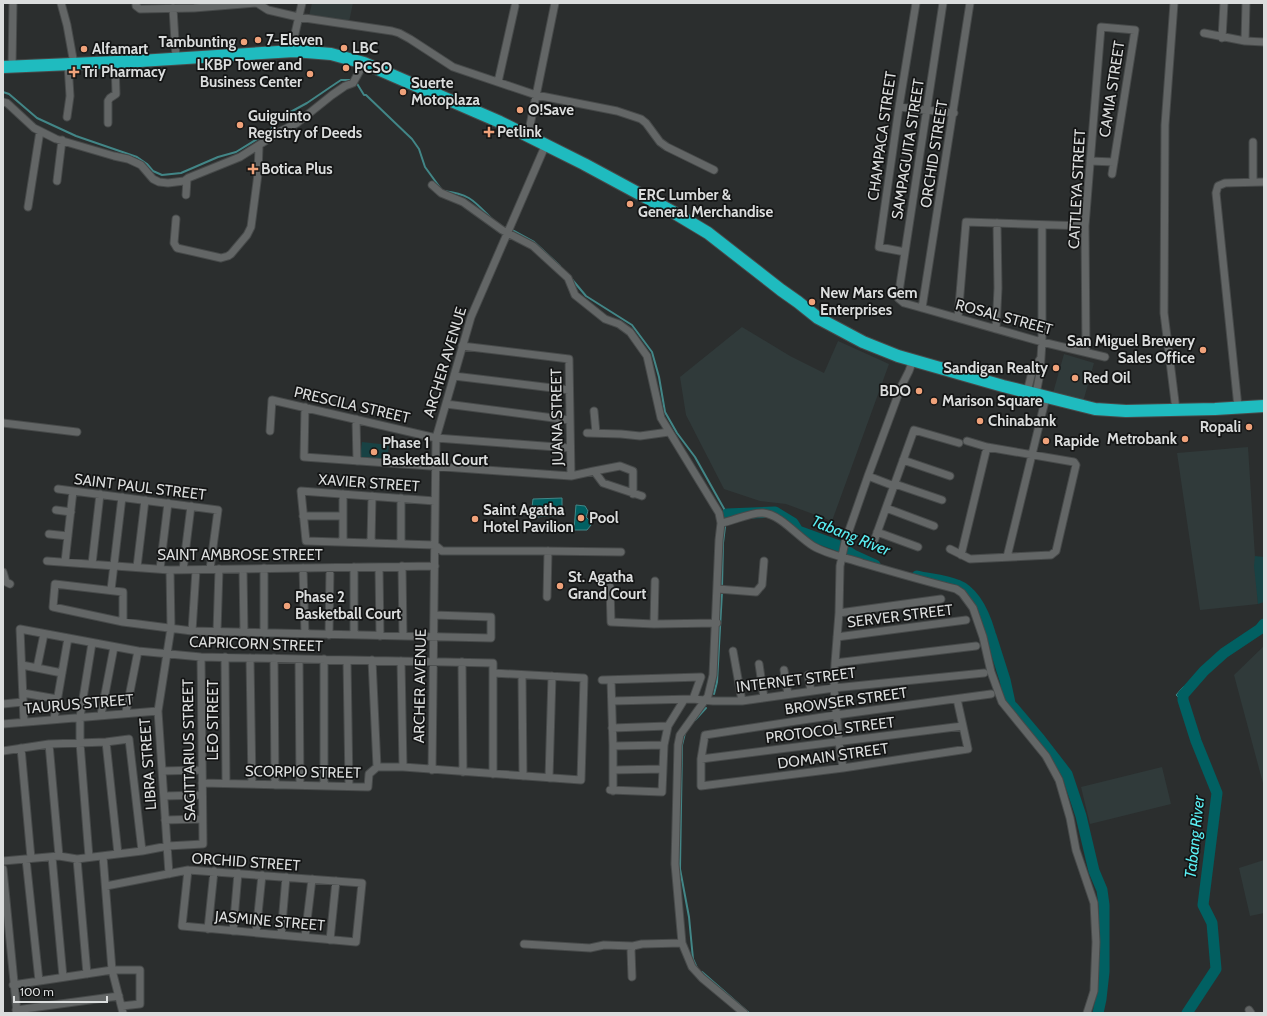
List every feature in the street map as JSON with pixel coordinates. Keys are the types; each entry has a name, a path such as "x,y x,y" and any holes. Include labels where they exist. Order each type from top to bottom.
{"highway":[{"path":"7,67 294,51 331,54 364,63 528,135 673,212 708,233 818,318 863,342 913,360 1095,409 1126,412 1264,406"}],"street":[{"path":"7,67 12,3"},
{"path":"61,3 67,24 71,64 70,96 66,117"},
{"path":"136,3 136,6 140,9 173,8 194,5 257,3 268,10 298,18 399,33 453,67 536,95 617,111 637,117 646,123 660,142 667,147 714,170"},
{"path":"294,51 294,38 302,3"},
{"path":"528,135 555,3"},
{"name":"CHAMPACA STREET","path":"905,252 879,247 899,107 916,3"},
{"name":"SAMPAGUITA STREET","path":"898,298 943,3"},
{"name":"ORCHID STREET","path":"922,308 954,113 970,3"},
{"path":"1174,3 1164,125 1164,313 1176,410"},
{"path":"1222,38 1224,3"},
{"path":"1245,41 1246,3"},
{"path":"498,82 515,6"},
{"path":"173,8 176,58"},
{"name":"CATTLEYA STREET","path":"1086,352 1085,226 1101,27"},
{"name":"CAMIA STREET","path":"1101,27 1135,30 1112,174"},
{"path":"1204,33 1222,38 1264,42"},
{"path":"108,123 108,101 116,94 117,90 115,62"},
{"path":"3,102 34,128 40,131 62,140 114,156 128,158 141,165 159,182 168,183 184,181 220,164 240,157 281,131 297,123 332,95 355,81 364,63"},
{"path":"899,107 954,113"},
{"path":"28,207 40,131"},
{"path":"57,181 62,140"},
{"path":"1253,142 1253,181"},
{"name":"ARCHER AVENUE","path":"432,770 436,438 471,317 546,144"},
{"path":"176,219 174,243 177,248 221,258 231,254 247,235 251,227 258,174 259,146"},
{"path":"1090,161 1114,162"},
{"path":"186,195 187,179"},
{"path":"1238,407 1216,192 1218,186 1225,183 1253,181 1264,182"},
{"path":"432,185 440,193 463,202 487,220 533,246 568,278 575,295 605,319 619,324 630,332 638,341 647,356 661,418 719,513 721,523 719,540 721,589 713,675 708,696 680,735 678,746 675,864 682,942 692,967 702,978 744,1013"},
{"path":"958,318 966,222 1085,226"},
{"path":"996,329 998,288 997,223"},
{"path":"1008,557 1032,454 1036,394 1032,372 1040,359 1042,342 1042,225"},
{"name":"ROSAL STREET","path":"898,298 904,303 1042,342 1105,357"},
{"name":"JUANA STREET","path":"462,346 568,359 571,476"},
{"path":"843,768 834,688 839,613 840,566 845,542 868,476 901,387 913,360"},
{"path":"454,376 569,390"},
{"name":"PRESCILA STREET","path":"270,431 272,400 436,438 570,448"},
{"path":"446,404 569,420"},
{"path":"305,407 304,457 571,476 620,466 633,471 633,494"},
{"path":"594,411 596,433"},
{"path":"356,419 356,461"},
{"path":"3,423 77,432"},
{"path":"873,544 914,430 959,443"},
{"path":"587,433 640,436 669,432"},
{"path":"950,549 970,559 1051,555 1056,551 1075,472 1076,465 1074,462 986,447 967,441"},
{"path":"961,555 986,447"},
{"path":"903,460 950,476"},
{"path":"594,471 603,483 642,496"},
{"path":"868,476 942,500"},
{"name":"SAINT PAUL STREET","path":"58,489 218,510 210,569"},
{"path":"65,562 73,491"},
{"name":"XAVIER STREET","path":"304,516 301,491 435,500"},
{"path":"92,564 100,494"},
{"path":"343,494 343,542"},
{"path":"371,543 372,496"},
{"path":"111,590 122,497"},
{"path":"401,498 401,544"},
{"path":"137,567 145,500"},
{"path":"160,569 168,503"},
{"path":"183,570 191,506"},
{"path":"886,508 934,526"},
{"path":"56,510 70,512"},
{"path":"721,523 754,514 762,513 772,515 814,546 956,589 962,593 973,608 983,637 991,672 1002,702 1046,756 1059,780 1070,818 1076,850 1094,903 1096,942 1094,991 1087,1013"},
{"path":"343,516 304,516 306,541 435,545 442,551 621,552"},
{"path":"877,532 918,547"},
{"path":"49,534 68,536"},
{"path":"547,597 548,551"},
{"name":"SAINT AMBROSE STREET","path":"47,560 170,570 435,566"},
{"path":"721,589 756,592 762,585 764,561"},
{"path":"402,566 403,636"},
{"path":"354,567 354,635"},
{"path":"379,567 380,636"},
{"path":"264,568 264,633"},
{"path":"304,568 305,634"},
{"path":"329,635 330,568"},
{"path":"217,632 218,569"},
{"path":"244,569 244,633"},
{"name":"LIBRA STREET","path":"169,874 158,710 171,628 170,570"},
{"path":"192,631 196,570"},
{"path":"3,572 6,582 10,584"},
{"path":"654,624 655,581"},
{"path":"123,622 123,592 55,584 53,607 123,622 192,631 491,638 491,617 434,615"},
{"path":"610,587 611,622 654,624 717,623"},
{"path":"839,613 941,598"},
{"name":"SERVER STREET","path":"837,637 966,620"},
{"name":"CAPRICORN STREET","path":"22,665 20,629 138,651 201,657 493,663 493,673"},
{"path":"37,668 44,634"},
{"path":"54,719 68,638"},
{"path":"89,857 80,742 80,717 92,643"},
{"path":"835,663 976,646"},
{"path":"101,715 114,647"},
{"path":"733,650 742,701"},
{"path":"126,712 138,651"},
{"name":"SAGITTARIUS STREET","path":"168,846 203,844 201,657"},
{"name":"LEO STREET","path":"225,657 226,783"},
{"path":"250,658 252,784"},
{"path":"274,658 275,785"},
{"path":"299,659 300,785"},
{"path":"324,659 324,786"},
{"path":"347,660 350,786"},
{"path":"372,660 377,767"},
{"path":"401,661 403,767"},
{"path":"462,662 463,772"},
{"path":"759,664 764,698"},
{"path":"24,722 22,665 62,673"},
{"path":"784,670 788,694"},
{"path":"493,774 493,673 552,676 549,778"},
{"name":"INTERNET STREET","path":"612,701 742,701 834,688 984,673"},
{"path":"522,674 523,776"},
{"path":"808,675 811,691"},
{"name":"SCORPIO STREET","path":"202,783 368,787 369,774 377,767 403,767 580,780 584,678 552,676"},
{"path":"602,680 701,677 693,700"},
{"path":"611,680 613,746 611,791 662,792 664,745 668,726 684,700"},
{"path":"23,692 57,699"},
{"name":"BROWSER STREET","path":"702,759 705,735 836,715 991,694"},
{"path":"957,699 963,726"},
{"path":"3,704 23,702"},
{"name":"TAURUS STREET","path":"3,724 158,710"},
{"path":"612,728 668,726"},
{"name":"PROTOCOL STREET","path":"702,759 963,726"},
{"name":"DOMAIN STREET","path":"702,759 701,786 843,768 968,749 963,726"},
{"path":"3,751 49,744 106,742 129,739 142,851"},
{"path":"106,742 118,854"},
{"path":"49,744 63,977"},
{"path":"613,746 664,745"},
{"path":"21,748 28,859 39,981"},
{"path":"613,770 663,769"},
{"path":"162,771 202,770"},
{"path":"164,796 202,795"},
{"path":"165,820 202,819"},
{"path":"3,861 55,856 77,859 142,851 168,846"},
{"path":"13,985 112,970 140,970 140,1004 122,1010 112,970 103,856"},
{"path":"77,859 87,974"},
{"path":"3,869 16,1011 119,996"},
{"name":"ORCHID STREET","path":"106,886 188,870 362,883 356,942"},
{"name":"JASMINE STREET","path":"188,870 182,926 356,942"},
{"path":"208,929 214,871"},
{"path":"233,931 238,873"},
{"path":"256,933 262,875"},
{"path":"281,935 286,877"},
{"path":"305,938 312,879"},
{"path":"330,940 336,881"},
{"path":"524,944 590,948 604,945 633,946 642,944 682,942"},
{"path":"632,977 631,950 633,946"}],"shaded area":[{"path":"312,3 353,3 349,22 309,16"},
{"path":"742,327 790,356 824,373 838,341 889,364 832,521 786,504 760,501 724,489 686,415 680,377"},
{"path":"1064,354 1094,363 1083,402 1053,393"},
{"name":"Phase 1 Basketball Court","path":"362,442 389,445 387,461 360,458"},
{"path":"1248,447 1258,604 1200,610 1177,453"},
{"path":"562,498 562,515 533,518 531,516 533,499"},
{"name":"Pool","path":"576,505 585,506 588,511 586,517 591,522 591,525 587,530 574,530"},
{"path":"1255,556 1264,557 1264,602 1258,604 1254,566"},
{"path":"1264,646 1264,787 1234,675"},
{"path":"1189,683 1191,683 1183,693 1182,698 1189,715 1188,723 1179,698 1176,695"},
{"path":"1162,767 1171,804 1090,824 1081,787"},
{"path":"1264,860 1264,913 1250,916 1239,868"}],"waterway":[{"path":"3,92 9,94 37,118 76,136 137,157 147,164 153,171 162,175 181,173 218,157 236,152 267,133 285,115 307,103 341,80 352,80"},
{"path":"356,82 364,95 366,95 412,139 419,149 425,167 441,189"},
{"path":"444,191 466,196 481,207 492,219"},
{"path":"512,230 534,242 560,266"},
{"path":"570,277 586,296 632,325 652,352 659,377 665,412 677,433 695,457 727,514 726,519"},
{"name":"Tabang River","path":"727,514 775,512 793,523 798,531 839,546 853,555 875,565"},
{"path":"722,587 725,527"},
{"name":"Tabang River","path":"917,576 948,582 963,588 978,605 990,633"},
{"path":"714,694 717,682 722,592"},
{"name":"Tabang River","path":"1187,1013 1216,969 1212,923 1203,905 1217,793 1196,741 1183,700 1183,695 1204,671 1224,653 1260,629 1264,624"},
{"name":"Tabang River","path":"991,636 1005,680 1010,703"},
{"name":"Tabang River","path":"1013,707 1067,774 1081,816 1094,871 1102,890 1104,905 1104,972 1098,1013"},
{"path":"695,720 706,708"},
{"path":"685,733 682,745 680,869 689,917 693,959 697,968"},
{"path":"702,972 749,1013"}],"place":[{"name":"7-Eleven","path":"258,40"},
{"name":"Tambunting","path":"244,42"},
{"name":"LBC","path":"344,48"},
{"name":"Alfamart","path":"84,49"},
{"name":"PCSO","path":"346,68"},
{"name":"Tri Pharmacy","path":"74,72"},
{"name":"LKBP Tower and Business Center","path":"310,74"},
{"name":"Suerte Motoplaza","path":"403,92"},
{"name":"O!Save","path":"520,110"},
{"name":"Guiguinto Registry of Deeds","path":"240,125"},
{"name":"Petlink","path":"489,132"},
{"name":"Botica Plus","path":"253,169"},
{"name":"ERC Lumber & General Merchandise","path":"630,204"},
{"name":"New Mars Gem Enterprises","path":"812,302"},
{"name":"San Miguel Brewery Sales Office","path":"1203,350"},
{"name":"Sandigan Realty","path":"1056,368"},
{"name":"Red Oil","path":"1075,378"},
{"name":"BDO","path":"919,391"},
{"name":"Marison Square","path":"934,401"},
{"name":"Chinabank","path":"980,421"},
{"name":"Ropali","path":"1249,427"},
{"name":"Metrobank","path":"1185,439"},
{"name":"Rapide","path":"1046,441"},
{"name":"Phase 1 Basketball Court","path":"374,452"},
{"name":"Pool","path":"581,518"},
{"name":"Saint Agatha Hotel Pavilion","path":"475,519"},
{"name":"St. Agatha Grand Court","path":"560,586"},
{"name":"Phase 2 Basketball Court","path":"287,606"}]}
